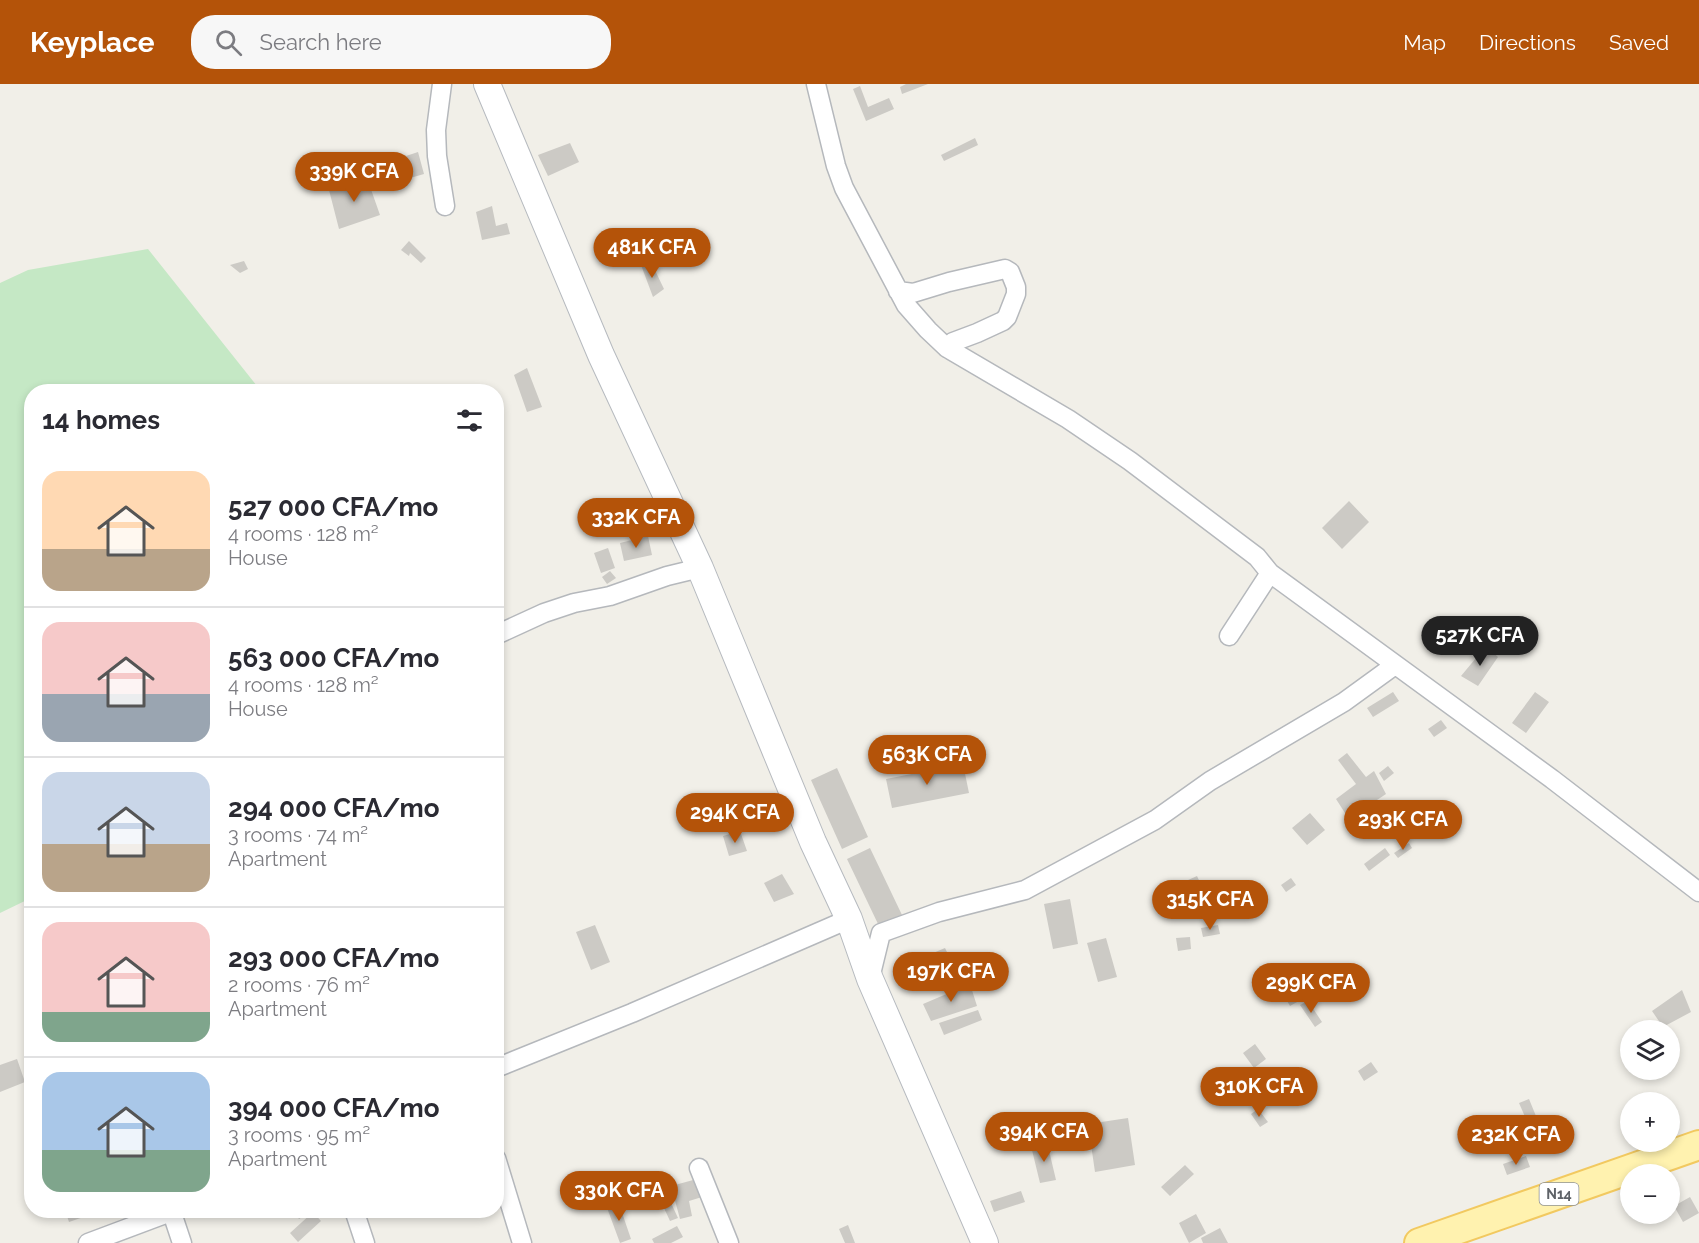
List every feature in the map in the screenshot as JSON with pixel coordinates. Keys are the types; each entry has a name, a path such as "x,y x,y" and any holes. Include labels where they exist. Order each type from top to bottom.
{"main road":[{"path":"487,84 601,355 700,568 813,842 849,919 870,979 985,1243"},
{"name":"N14","path":"1419,1243 1699,1145"}],"street":[{"path":"442,84 436,130 437,156 445,206"},
{"path":"816,84 844,188 906,305 947,348 1068,419 1130,461 1257,557 1270,573 1552,779 1699,892"},
{"path":"898,291 913,293 973,275 1005,269 1010,272 1016,294 1004,321 968,338 953,342 947,348"},
{"path":"504,631 544,613 574,603 610,596 668,576 700,568"},
{"path":"1229,636 1270,573"},
{"path":"870,979 881,933 939,912 1025,890 1155,820 1210,781 1344,702 1395,665"},
{"path":"504,1065 632,1013 849,919"},
{"path":"699,1168 729,1243"},
{"path":"504,1184 522,1243"},
{"path":"88,1243 157,1218"},
{"path":"176,1218 182,1243"},
{"path":"357,1218 365,1243"}],"green space":[{"path":"148,249 255,384 24,384 24,901 0,913 0,283 28,270"}],"building":[{"path":"906,84 928,84 902,94 900,87"},
{"path":"860,86 868,107 889,98 894,109 866,121 853,89"},
{"path":"975,138 978,145 944,161 941,155"},
{"path":"570,143 579,162 548,176 538,155"},
{"path":"418,152 424,174 379,187 374,171 405,162 403,157"},
{"path":"367,178 380,215 339,229 329,190"},
{"path":"492,206 496,226 507,223 510,234 482,240 476,212"},
{"path":"409,241 426,258 421,263 410,253 409,256 401,250"},
{"path":"244,261 248,269 240,273 230,265"},
{"path":"651,262 664,289 653,297 641,265"},
{"path":"527,368 542,407 527,412 514,375"},
{"path":"1349,501 1369,522 1342,549 1322,528"},
{"path":"648,536 652,555 624,561 620,543"},
{"path":"608,548 615,568 601,573 594,553"},
{"path":"610,571 616,578 607,584 602,577"},
{"path":"1486,646 1498,657 1478,686 1461,676"},
{"path":"1393,692 1399,701 1373,717 1367,708"},
{"path":"1535,692 1549,702 1526,733 1512,723"},
{"path":"1441,720 1447,728 1434,737 1428,729"},
{"path":"1347,753 1366,777 1374,771 1386,794 1362,810 1376,827 1361,838 1336,799 1356,784 1338,760"},
{"path":"963,764 969,793 892,808 886,779"},
{"path":"1388,766 1394,773 1384,781 1379,773"},
{"path":"837,768 868,837 842,849 811,780"},
{"path":"1310,813 1325,830 1307,845 1292,828"},
{"path":"740,831 747,851 729,856 723,836"},
{"path":"1409,843 1412,848 1398,858 1394,853"},
{"path":"870,848 902,915 879,926 847,859"},
{"path":"1385,848 1390,855 1369,871 1364,864"},
{"path":"782,874 794,894 774,902 764,883"},
{"path":"1197,876 1204,891 1172,906 1166,890"},
{"path":"1291,878 1296,885 1286,892 1281,885"},
{"path":"1070,899 1078,944 1053,949 1044,904"},
{"path":"595,925 610,962 591,970 576,932"},
{"path":"1218,925 1220,934 1203,937 1201,928"},
{"path":"1190,937 1191,949 1178,951 1176,938"},
{"path":"1106,938 1117,977 1098,982 1087,943"},
{"path":"945,948 951,960 917,973 912,962"},
{"path":"1302,969 1315,992 1290,1006 1277,983"},
{"path":"970,984 977,1006 931,1021 923,1004"},
{"path":"1682,990 1691,1012 1676,1020 1658,1020 1652,1011"},
{"path":"1308,1001 1322,1022 1315,1027 1300,1005"},
{"path":"978,1010 982,1020 944,1035 939,1023"},
{"path":"1255,1044 1266,1059 1254,1068 1243,1053"},
{"path":"17,1059 24,1082 0,1092 0,1065"},
{"path":"1371,1062 1378,1072 1364,1081 1358,1071"},
{"path":"1529,1099 1545,1138 1536,1142 1519,1103"},
{"path":"1258,1109 1268,1122 1260,1127 1251,1114"},
{"path":"1128,1118 1135,1165 1095,1172 1088,1124"},
{"path":"1047,1142 1056,1180 1040,1183 1031,1146"},
{"path":"1526,1156 1530,1167 1507,1175 1503,1164"},
{"path":"1185,1165 1194,1174 1170,1196 1161,1187"},
{"path":"697,1179 702,1197 689,1201 692,1216 680,1219 671,1186"},
{"path":"665,1190 678,1218 670,1221 657,1193"},
{"path":"1021,1191 1025,1202 994,1212 990,1201"},
{"path":"1690,1197 1699,1213 1683,1222 1680,1217 1680,1203"},
{"path":"618,1201 631,1239 620,1243 606,1205"},
{"path":"1196,1214 1206,1233 1189,1243 1179,1223"},
{"path":"68,1218 81,1218 69,1222"},
{"path":"306,1218 318,1218 321,1221 298,1242 290,1233"},
{"path":"848,1225 855,1243 845,1243 839,1229"},
{"path":"677,1226 683,1237 671,1243 654,1243 652,1239"},
{"path":"1220,1228 1228,1243 1203,1243 1201,1238"}]}
